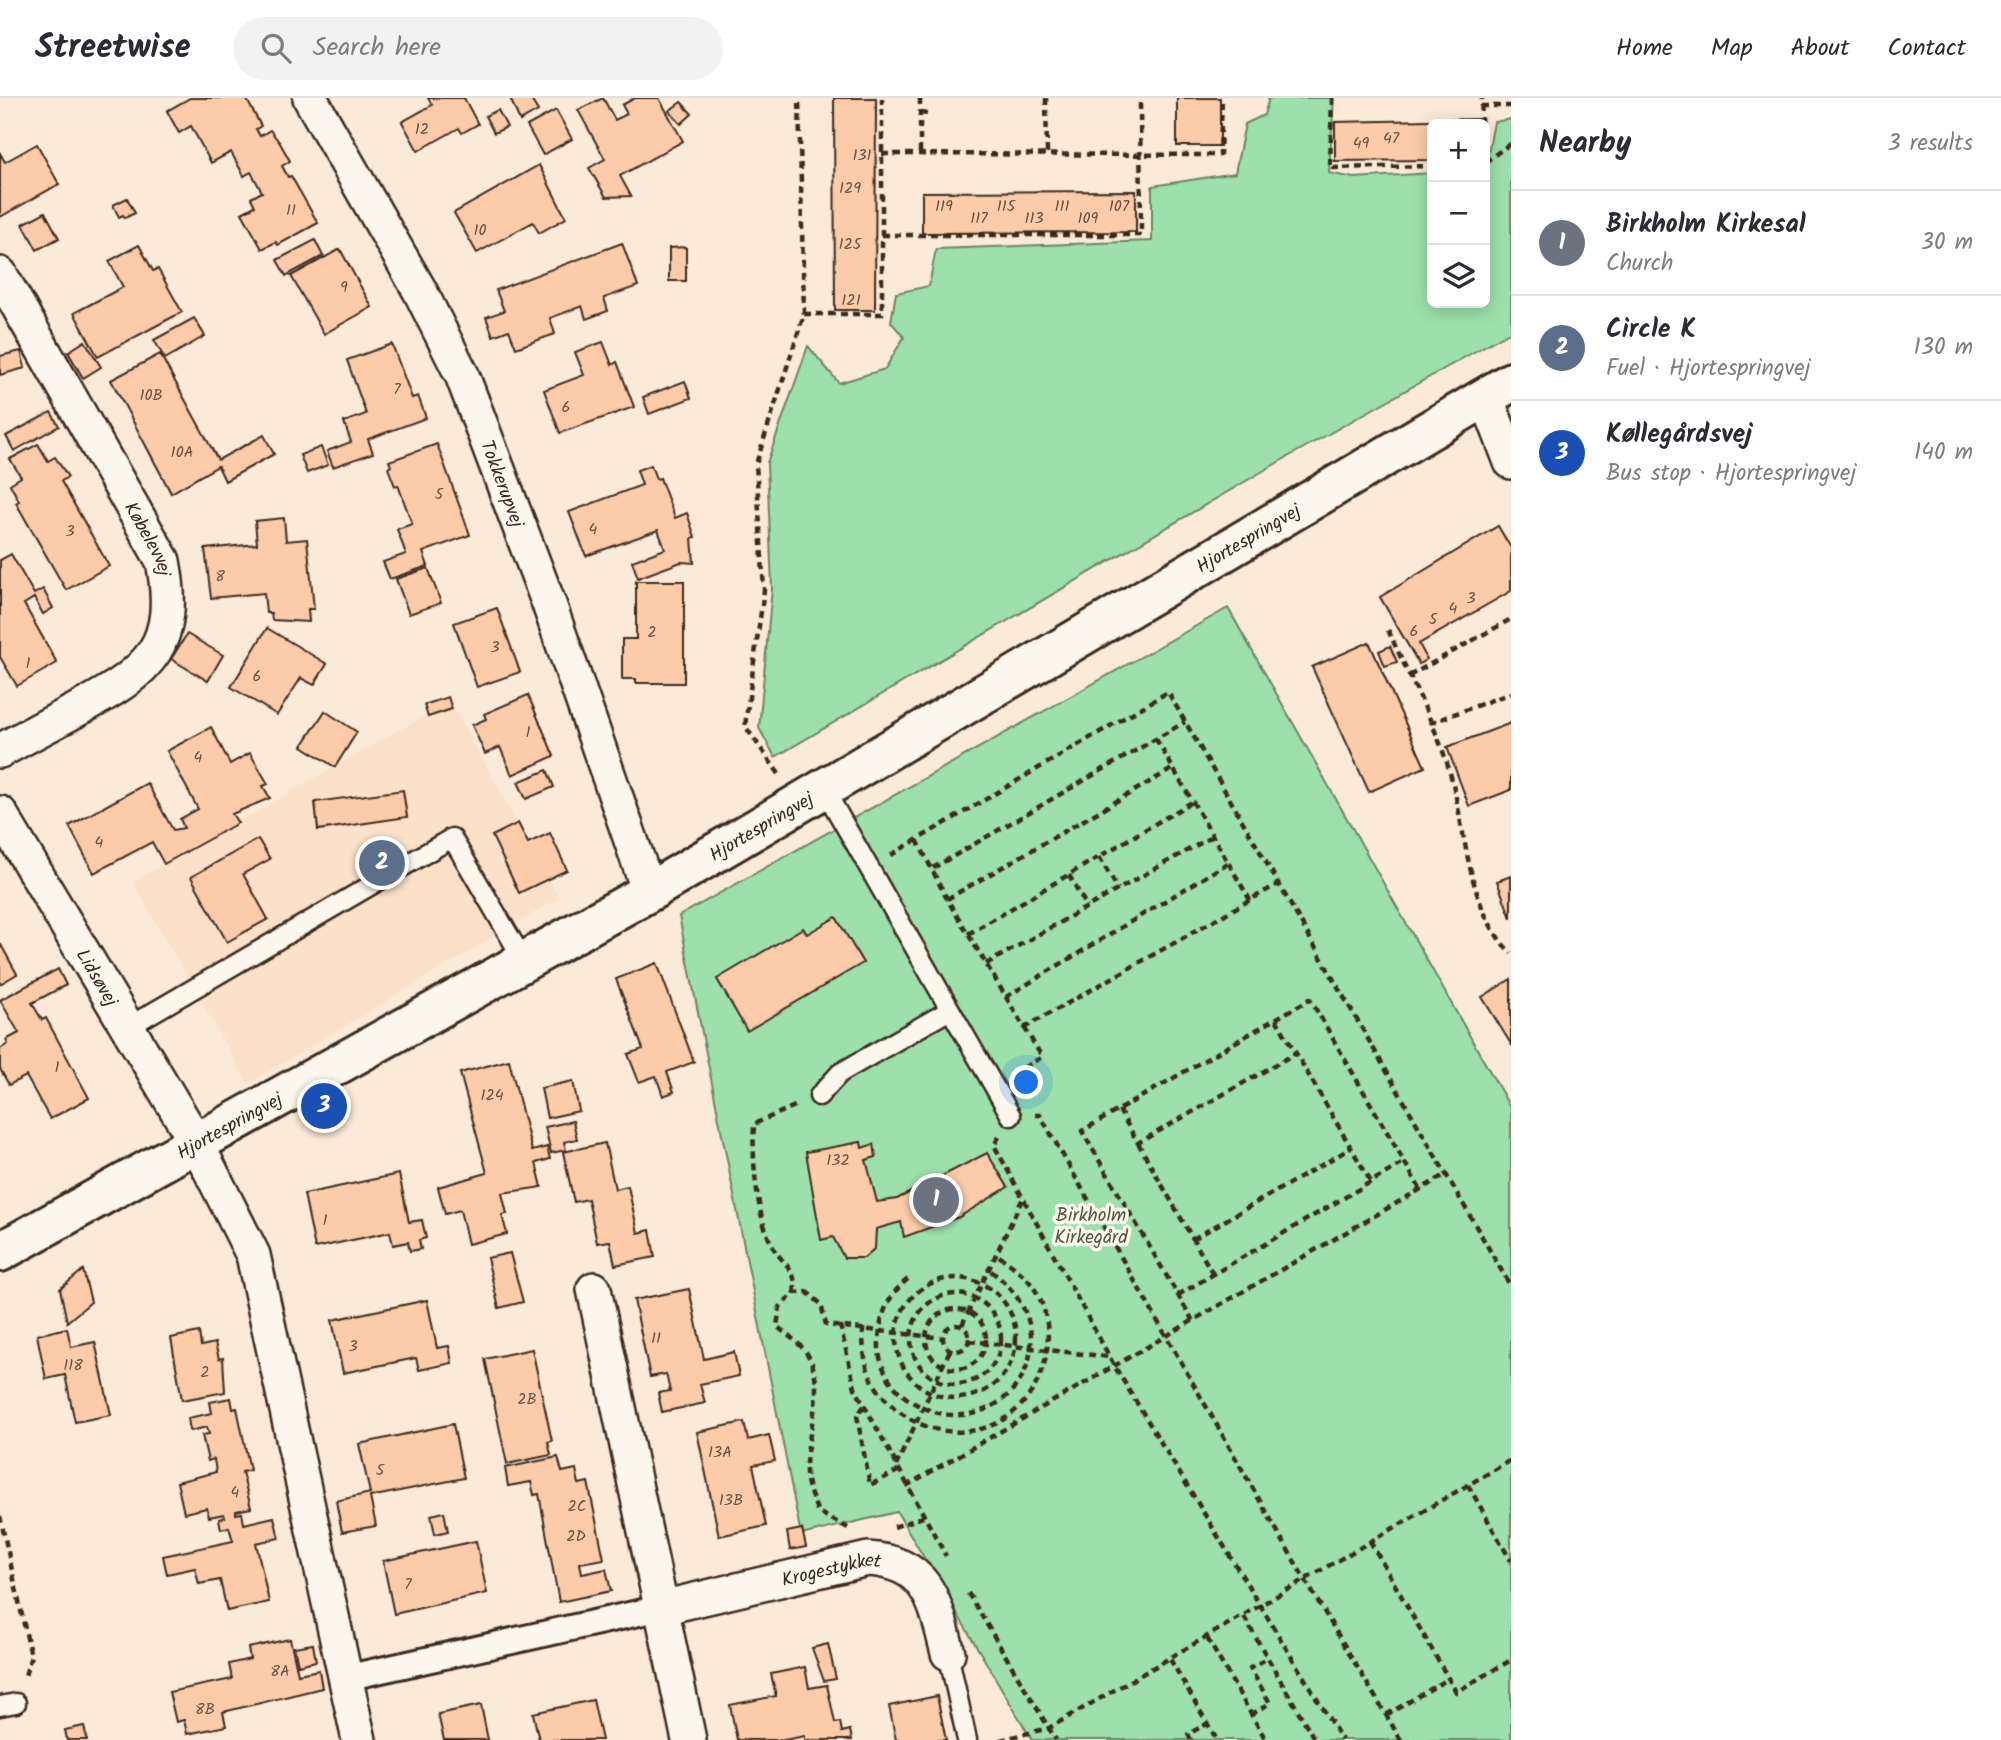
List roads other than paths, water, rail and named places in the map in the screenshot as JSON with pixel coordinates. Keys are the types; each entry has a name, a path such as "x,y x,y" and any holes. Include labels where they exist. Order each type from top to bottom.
{"street":[{"name":"Tokkerupvej","path":"310,98 420,291 462,375 549,604 649,892"},
{"name":"Købelevvej","path":"0,274 163,561 169,594 165,628 150,659 126,683 0,751"},
{"name":"Hjortespringvej","path":"0,1252 649,892 1499,389"},
{"path":"1499,389 1511,462"},
{"name":"Lidsøvej","path":"0,813 196,1142 253,1255 359,1740"},
{"path":"594,1289 689,1740"},
{"name":"Krogestykket","path":"661,1608 868,1559 888,1560 907,1569 930,1589 948,1653"},
{"path":"345,1678 661,1608"}],"lane":[{"path":"812,796 869,868 1011,1116"},
{"path":"128,1027 452,838 524,961"},
{"path":"819,1096 840,1073 950,1010"},
{"path":"948,1653 967,1740"}],"place":[{"name":"Circle K","path":"382,863"},
{"name":"Køllegårdsvej","path":"324,1106"},
{"name":"Birkholm Kirkesal","path":"936,1200"}],"park label":[{"name":"Birkholm Kirkegård","path":"1091,1225"}]}
